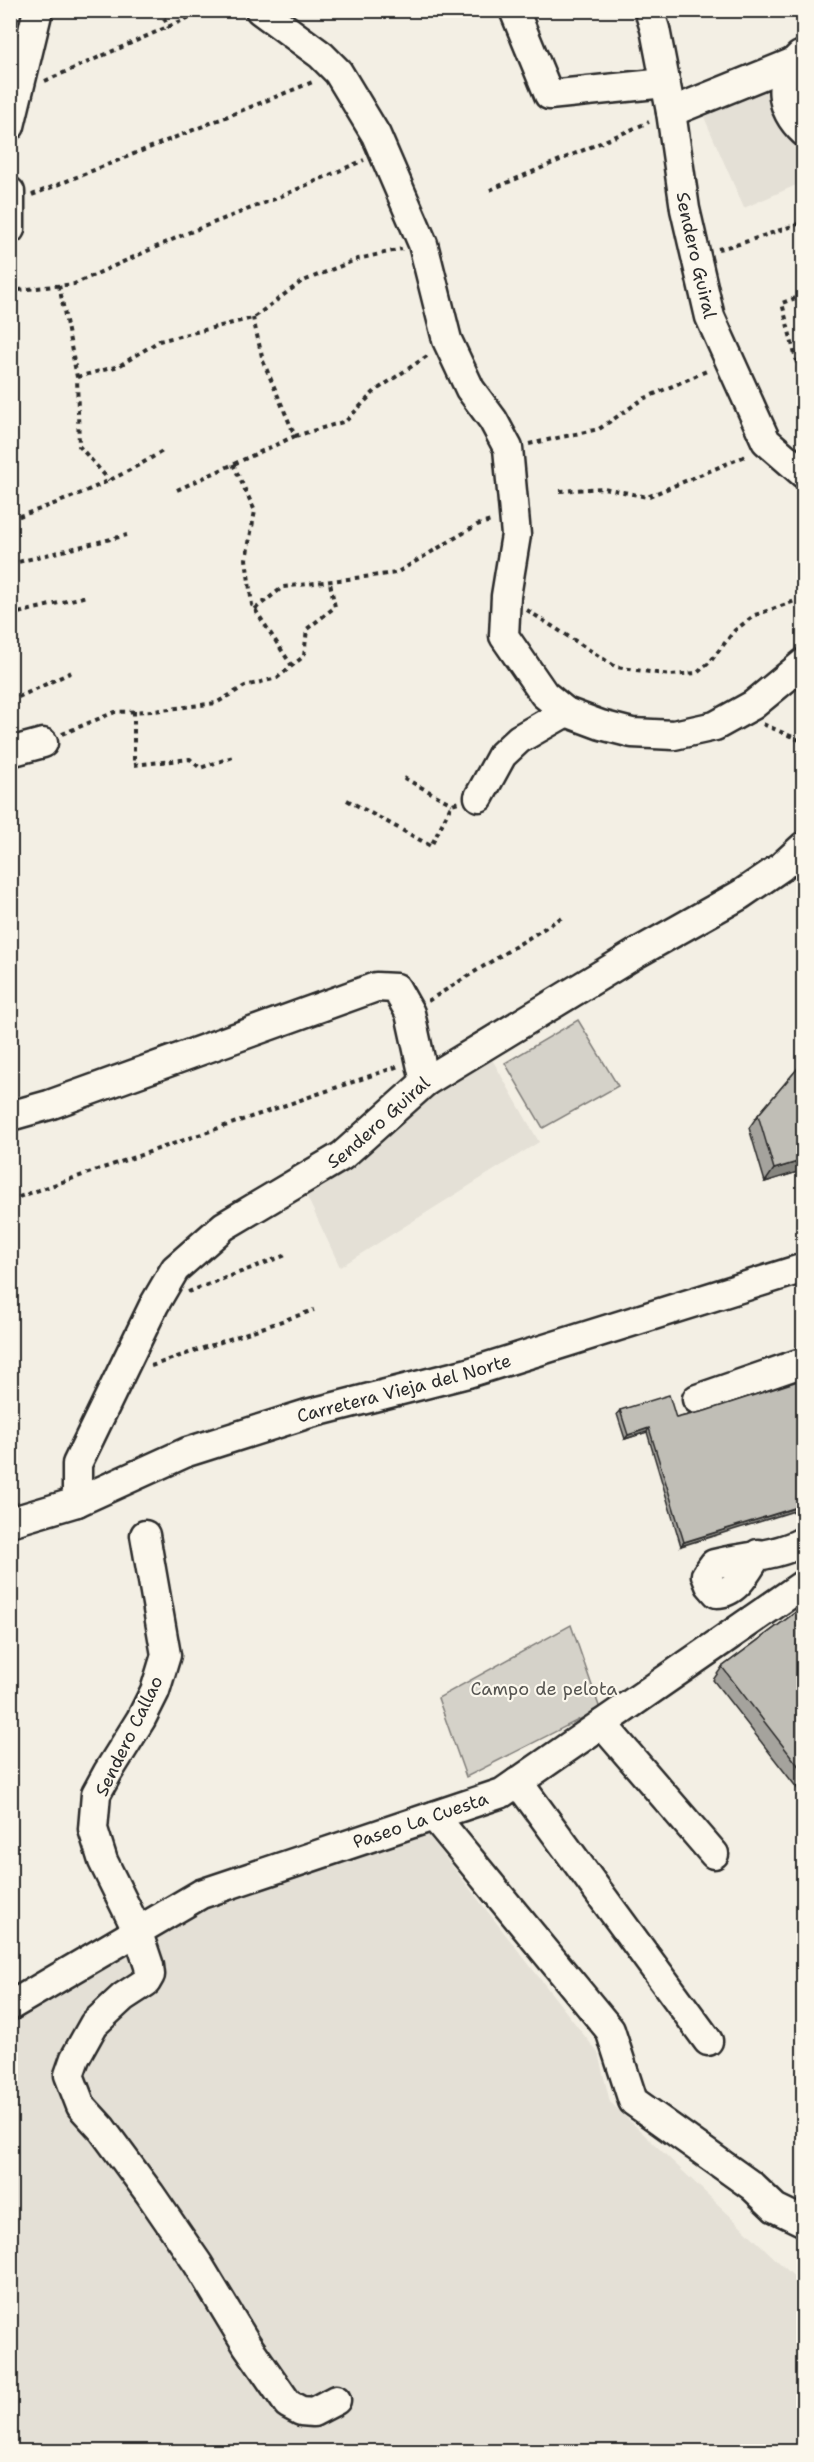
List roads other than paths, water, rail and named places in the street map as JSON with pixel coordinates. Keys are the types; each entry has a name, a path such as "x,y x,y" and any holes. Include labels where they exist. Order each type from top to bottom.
{"street":[{"path":"10,126 14,93 38,10"},
{"path":"260,10 321,55 338,72 384,151 423,244 447,340 470,389 493,420 508,448 516,536 506,596 504,636 544,694 566,712 632,733 674,735 715,726 753,705 804,663"},
{"path":"514,10 549,95 665,83"},
{"name":"Sendero Guiral","path":"649,10 656,29 685,209 710,316 766,441 804,474"},
{"path":"671,112 798,58"},
{"path":"798,58 785,76 782,92 785,107 792,121 804,132"},
{"path":"466,800 502,755 519,739 566,712"},
{"path":"10,752 43,743"},
{"name":"Sendero Guiral","path":"78,1502 78,1464 154,1305 175,1269 224,1226 342,1156 422,1070 740,895 781,867 804,846"},
{"path":"10,1116 49,1105 376,987 396,988 410,1013 422,1070"},
{"name":"Carretera Vieja del Norte","path":"10,1522 78,1502 198,1448 307,1414 468,1373 804,1269"},
{"path":"697,1399 804,1362"},
{"name":"Sendero Callao","path":"145,1534 166,1655 155,1691 141,1719 96,1794 93,1829 103,1861 137,1930 150,1975 146,1982 123,1997 94,2025 75,2058 69,2075 81,2106 102,2129 150,2194 198,2264 247,2345 288,2404 301,2411 313,2412 336,2400"},
{"path":"759,1554 791,1548 804,1541"},
{"name":"Paseo La Cuesta","path":"10,2006 201,1894 502,1793 804,1584"},
{"path":"602,1724 714,1854"},
{"path":"518,1782 708,2041"},
{"path":"434,1816 610,2030 633,2101 752,2186 776,2208 804,2222"}],"park label":[{"name":"Campo de pelota","path":"544,1689"}]}
